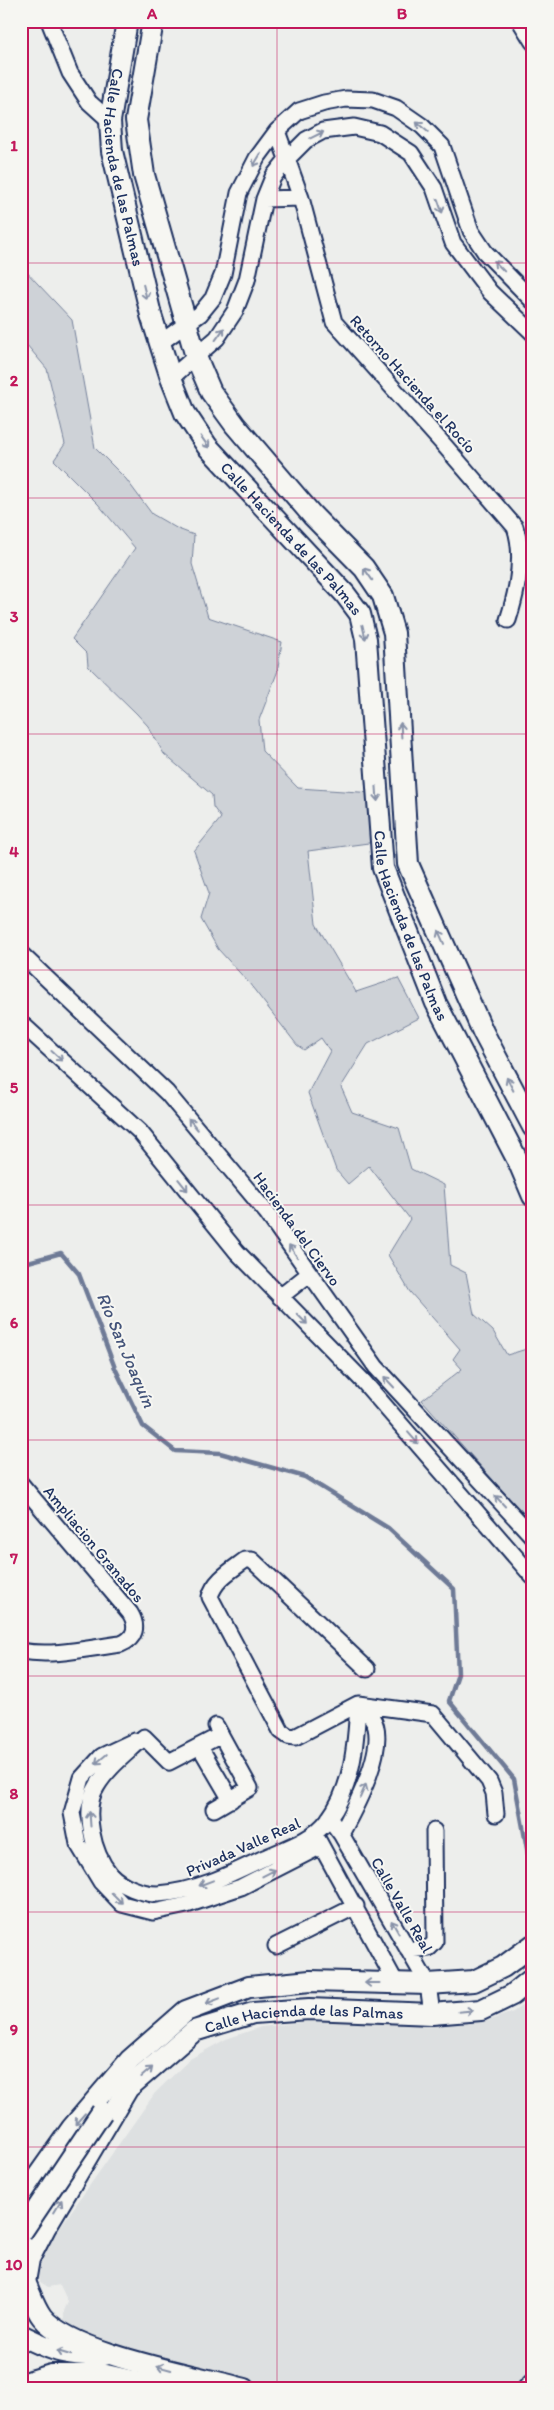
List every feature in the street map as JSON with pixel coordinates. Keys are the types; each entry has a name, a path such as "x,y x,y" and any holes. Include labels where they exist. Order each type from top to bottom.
{"main road":[{"name":"Calle Hacienda de las Palmas","path":"128,21 110,121 112,151 160,343 171,378 185,413 207,446 345,594 360,614 366,639 383,868 436,1003 519,1163 533,1196"},
{"name":"Calle Hacienda de las Palmas","path":"153,21 136,120 138,148 196,357 211,392 235,425 312,515 364,568 383,596 394,633 408,864 483,1032 533,1128"},
{"name":"Calle Hacienda de las Palmas","path":"21,2200 72,2128 130,2060 186,2012 249,1987 310,1981 428,1984 474,1981 503,1967 533,1945"},
{"name":"Calle Hacienda de las Palmas","path":"23,2281 29,2259 45,2228 128,2088 194,2031 253,2013 309,2008 432,2014 481,2010 512,1995 533,1978"},
{"path":"21,2233 102,2112 128,2088"},
{"path":"21,2214 27,2224 45,2228"},
{"path":"23,2281 42,2317 57,2329 109,2355 245,2389"},
{"path":"21,2336 71,2356 109,2355"},
{"path":"21,2386 51,2375 106,2375 167,2389"},
{"path":"528,2389 533,2384"},
{"path":"21,2386 76,2389"}],"street":[{"path":"49,21 70,73 89,102 110,121"},
{"path":"520,21 533,42"},
{"path":"160,343 200,314 213,298 223,274 239,192 257,158 277,131 300,112 324,103 346,99 373,100 396,108 422,126 442,146 471,232 485,252 533,301"},
{"path":"171,378 218,338 235,311 247,280 264,199 273,177 306,140 323,131 354,127 380,133 411,153 434,188 453,243 490,292 533,333"},
{"name":"Retorno Hacienda el Rocío","path":"277,131 301,198 334,322 444,444 515,527 519,543 519,564 514,599 508,620"},
{"path":"264,199 301,198"},
{"path":"227,256 251,259"},
{"path":"223,274 247,280"},
{"name":"Hacienda del Ciervo","path":"21,954 167,1093 267,1213 376,1367 533,1537"},
{"path":"21,1023 140,1132 237,1252 363,1381 533,1577"},
{"path":"280,1297 309,1274"},
{"name":"Ampliacion Granados","path":"21,1484 130,1613 135,1620 136,1628 128,1641 121,1644 61,1652 32,1653 21,1651"},
{"path":"368,1669 252,1560 245,1560 215,1584 211,1590 210,1597 281,1731 288,1736 295,1737 358,1704 428,1712 438,1716 489,1781 494,1793 496,1814"},
{"path":"341,1834 362,1795 374,1756 376,1735 373,1719 358,1704"},
{"name":"Privada Valle Real","path":"200,1747 169,1762 144,1737 96,1786 89,1808 92,1838 110,1874 130,1889 156,1894 184,1891 318,1840 344,1789 355,1752 358,1704"},
{"path":"214,1809 249,1790 250,1784 218,1730 200,1747 230,1800"},
{"name":"Calle Valle Real","path":"329,1818 341,1834 428,1984 432,2014"},
{"path":"408,1950 429,1948 435,1942 434,1831"},
{"path":"318,1840 356,1906 396,1983"},
{"path":"276,1946 356,1906"}],"shaded area":[{"path":"21,266 72,320 95,448 126,479 152,514 178,529 194,535 192,564 208,617 282,642 277,673 259,720 262,751 298,788 374,793 376,842 308,851 316,924 356,992 398,978 419,1018 368,1044 341,1087 352,1112 399,1128 411,1169 444,1185 450,1265 466,1273 474,1314 493,1331 507,1355 533,1347 533,1525 422,1400 462,1369 453,1359 460,1349 410,1292 388,1255 410,1219 369,1166 348,1184 336,1170 308,1093 330,1051 321,1038 304,1050 297,1045 249,983 218,949 201,919 209,893 194,851 221,818 213,807 212,795 164,754 148,726 88,666 87,654 72,639 135,548 98,504 54,460 65,444 47,369 21,338"},
{"path":"533,1998 533,2369 514,2389 271,2389 100,2342 69,2327 64,2321 64,2311 68,2302 60,2285 48,2287 39,2281 36,2273 39,2257 155,2093 190,2059 226,2039 261,2027 319,2020 404,2024 487,2021 513,2012"}],"waterway":[{"name":"Río San Joaquín","path":"21,1264 61,1253 79,1274 115,1368 143,1426 175,1451 220,1453 305,1477 388,1528 454,1589 458,1674 449,1701 514,1779 533,1881"}]}
